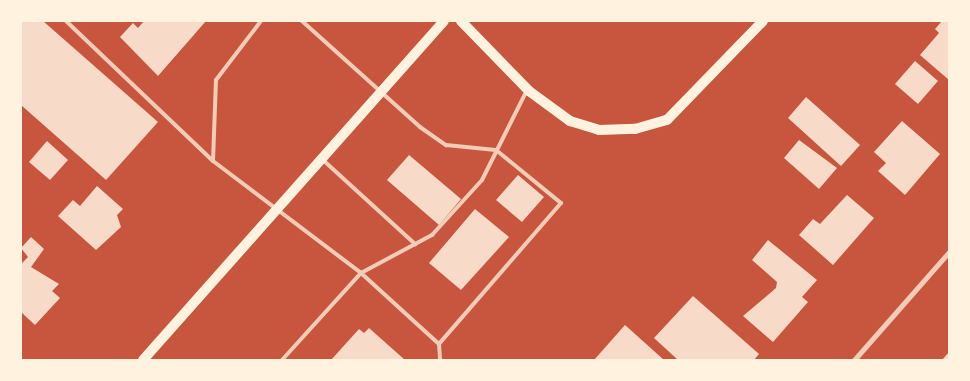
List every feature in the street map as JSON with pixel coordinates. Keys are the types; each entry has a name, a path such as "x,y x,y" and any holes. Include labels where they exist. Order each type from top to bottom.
{"main road":[{"path":"143,360 444,21"},
{"path":"461,21 527,89 570,121 599,130 635,130 674,114 763,21"}],"street":[{"path":"854,360 949,252"}],"lane":[{"path":"66,21 213,160 361,273 439,344 440,360"},
{"path":"213,160 216,80 261,21"},
{"path":"302,21 383,90 420,127 446,145 496,150 561,203 439,344"},
{"path":"282,360 361,273 432,235 482,180 527,89"},
{"path":"322,158 415,244"}],"building":[{"path":"21,21 43,21 158,122 106,180 21,105"},
{"path":"144,21 206,21 158,76 120,37 133,23 138,28"},
{"path":"942,21 949,21 949,80 920,55 939,33 935,29"},
{"path":"915,61 938,81 918,104 895,84"},
{"path":"806,97 860,145 841,166 788,118"},
{"path":"902,121 940,154 905,195 878,171 886,163 874,152"},
{"path":"799,140 837,168 819,189 784,158"},
{"path":"47,141 68,160 50,180 29,162"},
{"path":"409,155 461,199 439,225 387,180"},
{"path":"518,175 544,197 522,222 496,200"},
{"path":"97,186 123,209 117,215 121,227 96,250 58,216 73,200 80,206"},
{"path":"847,195 874,218 833,265 799,235 813,219 820,224"},
{"path":"475,209 509,237 461,290 429,263"},
{"path":"31,237 44,249 31,267 59,284 52,291 60,298 35,325 21,312 21,264 28,257 21,248"},
{"path":"768,240 817,280 802,297 808,302 773,342 743,316 776,288 777,282 752,260"},
{"path":"693,296 759,354 754,360 678,360 654,338"},
{"path":"625,325 664,360 594,360"},
{"path":"369,328 405,360 331,360 359,329 364,333"},
{"path":"949,352 949,360 942,360"}]}
